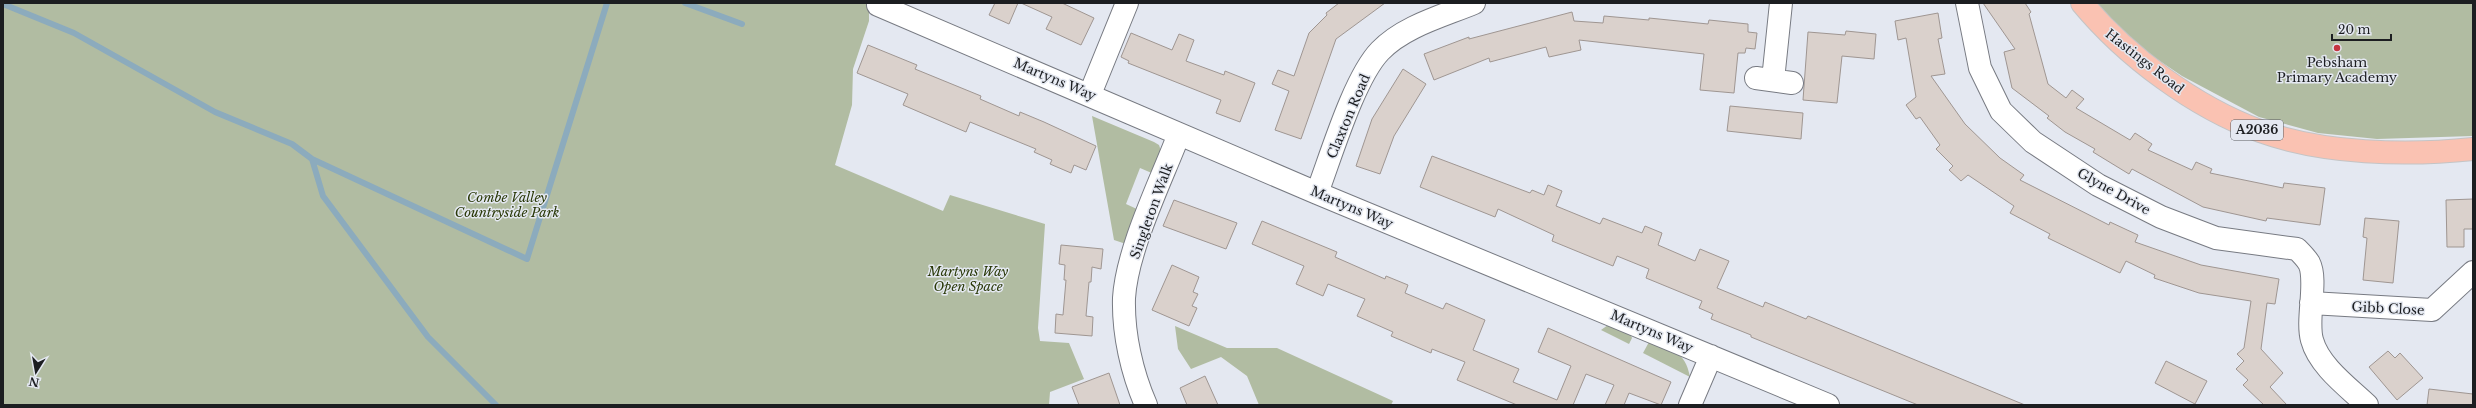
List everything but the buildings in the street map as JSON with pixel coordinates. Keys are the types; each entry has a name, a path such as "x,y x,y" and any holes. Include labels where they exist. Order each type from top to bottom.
{"main road":[{"name":"Hastings Road","path":"2082,3 2103,28 2175,87 2216,111 2260,131 2316,145 2373,152 2473,149"}],"street":[{"path":"1090,94 1128,3"},
{"name":"Claxton Road","path":"1317,192 1360,81 1380,51 1412,28 1474,3"},
{"path":"1774,80 1782,3"},
{"name":"Glyne Drive","path":"1967,3 1980,68 2001,111 2033,142 2098,185 2161,217 2216,238 2297,249 2310,264 2311,304 2309,322 2312,340 2318,354 2367,405"},
{"name":"Martyns Way","path":"878,4 1090,94 1179,134 1828,405"},
{"name":"Singleton Walk","path":"1146,405 1139,388 1128,345 1124,298 1132,254 1179,134"},
{"name":"Gibb Close","path":"2311,304 2432,310 2473,272"},
{"path":"1690,405 1711,356"}],"green space":[{"name":"Combe Valley Countryside Park","path":"3,3 869,3 869,21 853,69 852,105 835,165 943,211 950,195 1045,224 1038,328 1040,341 1069,343 1084,379 1050,392 1049,405 3,405"},
{"name":"Pebsham Primary Academy","path":"2096,3 2473,3 2473,136 2377,139 2318,133 2259,117 2182,76 2145,51 2110,20"},
{"path":"1092,116 1154,142 1159,145 1162,154 1154,174 1140,168 1126,204 1139,210 1126,244 1114,240"},
{"path":"1608,325 1630,333 1632,338 1629,344 1601,330"},
{"path":"1175,326 1227,348 1277,348 1393,401 1391,405 1259,405 1247,376 1221,357 1191,369 1178,349"},
{"path":"1649,342 1671,350 1681,356 1688,368 1690,377 1643,353"}],"waterway":[{"path":"312,159 527,259 607,3"},
{"path":"685,3 742,24"},
{"path":"3,4 74,33 215,112 292,144 312,159 323,196 428,337 496,405"}],"place":[{"name":"Pebsham Primary Academy","path":"2337,48"}],"park label":[{"name":"Martyns Way Open Space","path":"968,278"}]}
